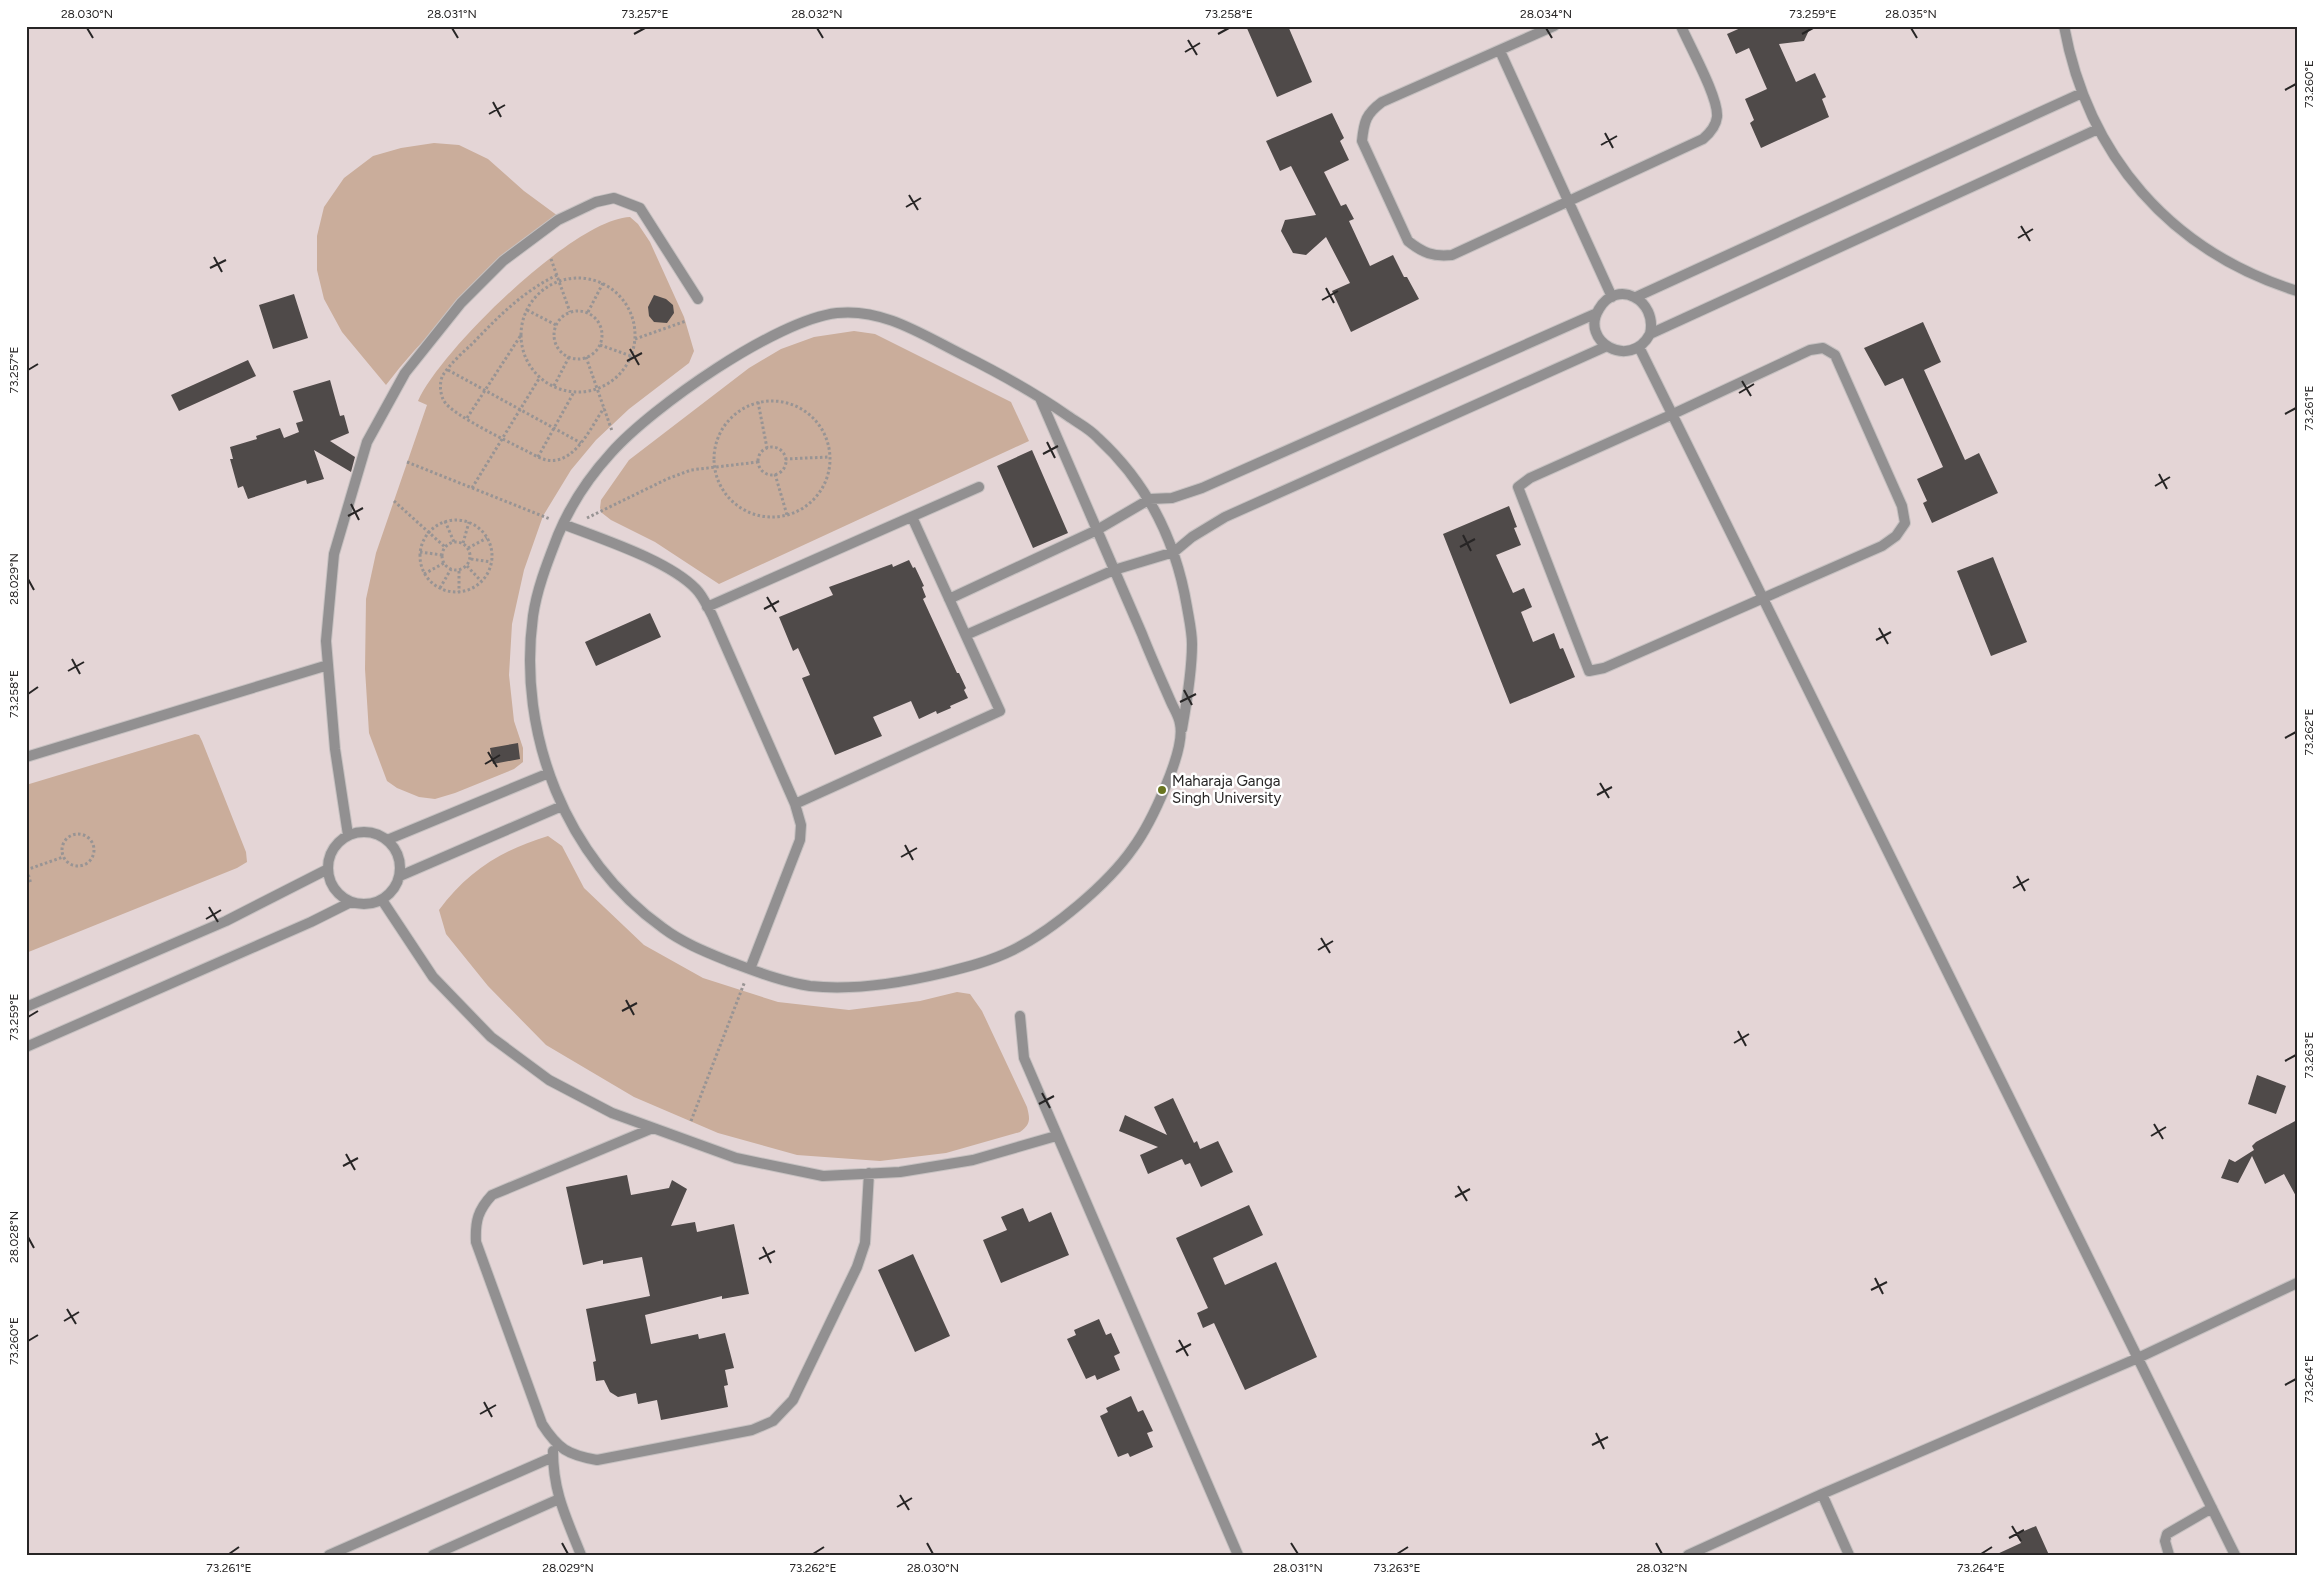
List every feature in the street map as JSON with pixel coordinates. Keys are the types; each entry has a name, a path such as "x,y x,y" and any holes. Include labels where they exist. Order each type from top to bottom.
{"lane":[{"path":"1554,26 1382,102 1370,111 1363,126 1362,141 1408,241 1421,251 1436,256 1452,254 1570,202 1703,139 1712,131 1717,116 1714,98 1681,26"},
{"path":"2064,26 2069,53 2082,93 2098,129 2116,160 2140,192 2185,234 2238,269 2266,282 2297,291"},
{"path":"1500,51 1612,297"},
{"path":"1636,298 2082,93"},
{"path":"1650,334 1651,317 1643,302 1636,298 1628,295 1612,297 1603,303 1597,313 1595,328 1607,346 1620,352 1640,347 1650,334 2098,129"},
{"path":"348,834 335,749 326,640 334,554 367,442 405,373 461,303 496,268 558,220 596,202 614,198 640,208 698,299"},
{"path":"838,313 872,314 898,322 999,373 1040,398 1096,435 1127,469 1150,499 1165,527 1182,575 1192,639 1189,689 1182,729 1161,799 1145,831 1125,860 1087,896 1050,926 1017,948 986,961 921,978 852,987 810,986 788,982 750,969 703,951 667,932 634,906 604,873 580,838 562,806 549,773 542,754 533,711 530,663 533,613 543,574 587,483 617,446 652,416 717,368 774,335 811,319 838,313"},
{"path":"949,599 1097,530 1150,499 1172,498 1202,488 1597,313"},
{"path":"966,635 1114,570 1174,552 1192,537 1225,517 1607,346"},
{"path":"1640,347 2235,1555"},
{"path":"1823,348 1836,355 1902,506 1905,523 1896,536 1882,546 1604,668 1589,670 1518,487 1530,478 1673,414 1810,350 1823,348"},
{"path":"1040,398 1182,729"},
{"path":"707,607 979,487"},
{"path":"796,804 1000,711 912,517"},
{"path":"566,525 665,568 696,589 707,607 796,804 801,825 800,840 750,969"},
{"path":"26,757 328,665"},
{"path":"387,840 549,773"},
{"path":"400,876 562,806"},
{"path":"370,832 387,840 397,853 400,876 394,889 382,900 366,905 351,902 339,895 330,882 326,870 332,851 348,834 370,832"},
{"path":"26,1007 226,921 326,870"},
{"path":"382,900 433,977 491,1037 549,1080 612,1113 653,1128 746,1160 823,1176 900,1172 973,1160 1056,1136"},
{"path":"26,1047 311,922 351,902"},
{"path":"1020,1016 1024,1058 1238,1555"},
{"path":"653,1128 492,1195 481,1208 475,1223 476,1242 542,1424 553,1442 574,1456 597,1460 752,1430 773,1421 793,1400 857,1267 866,1243 869,1173"},
{"path":"1688,1555 1822,1494 2138,1358 2297,1283"},
{"path":"553,1442 553,1476 558,1499 581,1555"},
{"path":"330,1555 553,1457"},
{"path":"1822,1494 1849,1555"},
{"path":"433,1555 558,1499"},
{"path":"2169,1555 2165,1541 2167,1534 2212,1508"}],"path":[{"path":"550,258 570,312"},
{"path":"556,275 538,284 514,302 442,376 440,386 443,399 448,407 466,418 538,457 550,461 570,456 604,408"},
{"path":"582,277 603,283 618,293 629,309 635,328 635,340 627,365 614,380 597,389 574,392 554,386 540,377 527,361 522,345 522,334 527,310 533,299 546,288 559,282 582,277"},
{"path":"588,312 603,283"},
{"path":"527,310 556,325"},
{"path":"570,312 588,312 597,320 601,327 600,345 592,355 577,359 569,357 557,346 554,338 556,325 562,316 570,312"},
{"path":"635,340 686,321"},
{"path":"466,418 522,334"},
{"path":"600,345 631,356"},
{"path":"554,386 569,357"},
{"path":"586,357 617,446"},
{"path":"448,370 581,443"},
{"path":"472,488 540,377"},
{"path":"538,457 574,392"},
{"path":"771,400 790,403 807,412 820,427 828,445 829,457 825,483 815,499 800,511 787,515 763,517 745,511 730,500 719,484 713,466 714,446 722,428 734,413 758,402 771,400"},
{"path":"758,402 767,448"},
{"path":"767,448 780,450 785,459 783,470 775,474 766,473 758,462 760,453 767,448"},
{"path":"785,459 829,457"},
{"path":"407,462 566,525 691,470 758,462"},
{"path":"775,474 787,515"},
{"path":"394,500 445,547"},
{"path":"458,519 478,527 487,538 491,550 491,562 486,576 472,589 459,592 440,588 430,581 424,574 420,552 428,532 437,524 458,519"},
{"path":"445,521 454,542"},
{"path":"463,543 469,522"},
{"path":"468,548 487,538"},
{"path":"454,542 463,543 468,548 471,559 467,566 458,570 451,569 444,563 442,555 445,547 454,542"},
{"path":"420,552 442,555"},
{"path":"471,559 491,562"},
{"path":"424,574 444,563"},
{"path":"467,566 481,581"},
{"path":"440,588 451,569"},
{"path":"458,570 459,592"},
{"path":"79,834 84,835 92,842 94,853 85,865 74,866 63,857 62,846 69,837 79,834"},
{"path":"32,884 26,870 63,857"},
{"path":"691,1121 750,969"}],"shaded area":[{"name":"Maharaja Ganga Singh University","path":"26,26 2297,26 2297,1555 26,1555"},
{"path":"434,143 459,145 488,159 524,191 558,216 446,318 425,339 386,385 342,332 324,299 317,270 317,236 324,207 344,178 373,156 401,148"},
{"path":"630,217 638,224 650,242 684,317 694,351 689,363 629,409 596,440 571,470 543,516 524,570 512,624 509,675 514,721 523,748 523,762 514,769 455,793 435,799 419,797 397,788 387,781 369,733 365,669 366,599 376,553 427,405 418,401 431,379 480,321 544,263 576,239 606,223"},
{"path":"854,331 875,334 1011,402 1029,441 719,584 655,542 611,520 602,513 600,508 601,500 629,460 749,368 781,349 814,337"},
{"path":"195,734 199,735 202,741 246,852 247,862 237,868 26,953 26,785"},
{"path":"548,836 562,846 584,888 644,945 703,978 778,1002 849,1010 920,1001 957,992 970,994 982,1011 1027,1107 1028,1124 1020,1132 946,1153 880,1161 797,1155 718,1133 634,1097 546,1045 488,986 446,934 439,910 462,884 487,864 516,848"}],"building":[{"path":"1246,26 1288,26 1312,82 1277,97"},
{"path":"1745,26 1811,26 1804,41 1779,44 1796,82 1815,73 1826,97 1822,99 1829,117 1761,148 1750,123 1754,120 1745,99 1767,89 1749,48 1736,54 1727,34"},
{"path":"1332,113 1344,138 1340,141 1349,160 1324,172 1341,206 1346,204 1354,219 1349,221 1370,266 1393,255 1404,277 1407,277 1419,299 1351,332 1332,291 1350,283 1326,237 1306,255 1293,253 1281,231 1285,220 1316,215 1291,166 1280,171 1266,141"},
{"path":"294,294 308,338 273,349 259,305"},
{"path":"654,295 666,299 673,305 674,313 667,323 654,322 649,316 648,307"},
{"path":"1923,322 1941,362 1924,370 1965,460 1979,453 1998,493 1932,523 1923,503 1927,501 1917,479 1943,467 1903,378 1885,386 1864,348"},
{"path":"248,360 256,376 179,411 171,395"},
{"path":"330,380 340,416 344,415 349,433 330,441 355,457 351,472 314,450 324,479 307,484 306,480 248,499 243,486 238,488 230,459 233,459 230,447 257,439 256,436 280,428 284,438 299,432 296,423 303,421 293,391"},
{"path":"1032,450 1068,533 1033,548 997,466"},
{"path":"1509,506 1517,527 1514,528 1521,545 1496,555 1513,593 1524,588 1532,607 1521,612 1533,642 1554,633 1560,649 1563,648 1575,677 1510,704 1443,534"},
{"path":"1993,557 2027,642 1991,656 1957,571"},
{"path":"909,560 913,568 915,567 924,586 922,587 926,597 923,599 957,673 959,673 966,688 964,690 968,698 937,714 936,711 919,719 911,701 873,717 882,736 835,755 802,678 810,675 798,648 793,651 779,617 833,595 829,587 892,564 893,567"},
{"path":"650,613 661,637 596,666 585,642"},
{"path":"518,743 520,759 493,764 490,748"},
{"path":"2257,1075 2286,1086 2276,1114 2248,1104"},
{"path":"1173,1098 1194,1143 1197,1141 1200,1149 1218,1141 1233,1172 1201,1187 1190,1163 1185,1165 1182,1159 1148,1174 1140,1155 1158,1147 1119,1131 1125,1115 1167,1135 1154,1107"},
{"path":"2297,1120 2297,1198 2284,1174 2265,1184 2252,1156 2238,1183 2221,1178 2229,1159 2235,1162 2254,1150 2252,1146 2256,1142"},
{"path":"627,1175 631,1195 669,1188 672,1180 687,1189 671,1226 695,1222 697,1232 734,1224 749,1294 722,1299 722,1296 645,1315 651,1344 698,1334 699,1339 725,1333 734,1368 725,1370 728,1385 724,1386 728,1407 661,1420 657,1400 638,1404 636,1393 618,1397 610,1392 604,1380 596,1381 593,1362 596,1361 586,1309 650,1296 642,1257 603,1264 603,1260 583,1265 566,1187"},
{"path":"1249,1205 1263,1235 1213,1258 1225,1285 1276,1262 1317,1357 1245,1390 1214,1323 1203,1328 1197,1313 1208,1308 1176,1238"},
{"path":"1023,1208 1029,1222 1051,1212 1069,1255 1001,1283 983,1240 1007,1230 1001,1217"},
{"path":"913,1254 950,1336 915,1352 878,1270"},
{"path":"1099,1319 1106,1335 1111,1333 1120,1353 1114,1356 1120,1370 1097,1380 1095,1375 1086,1379 1067,1339 1076,1335 1074,1330"},
{"path":"1131,1396 1138,1412 1143,1410 1153,1431 1147,1433 1153,1447 1130,1457 1128,1453 1118,1457 1100,1416 1108,1412 1106,1408"},
{"path":"2036,1526 2049,1555 1995,1555 2021,1543 2017,1534"}],"place":[{"name":"Maharaja Ganga Singh University","path":"1162,790"}]}
